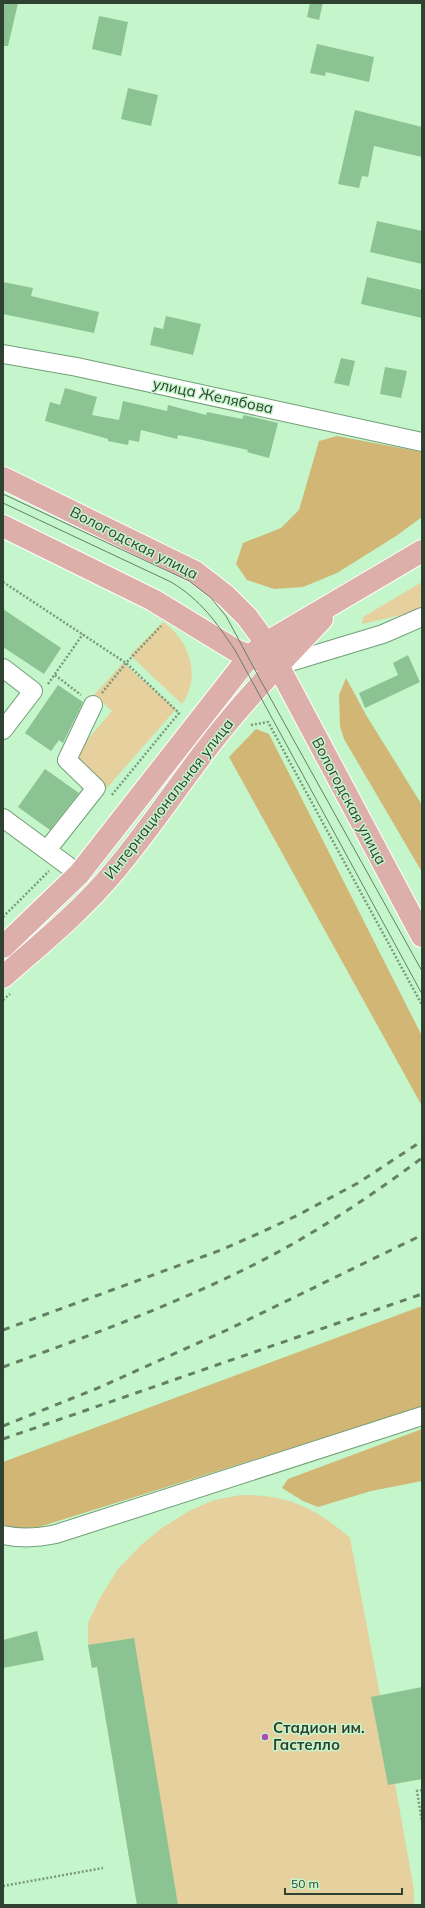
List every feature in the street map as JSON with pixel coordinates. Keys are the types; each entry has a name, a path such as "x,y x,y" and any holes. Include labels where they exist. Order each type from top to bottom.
{"main road":[{"name":"Вологодская улица","path":"3,478 195,572 226,596 246,617 266,643 422,936"},
{"path":"3,526 153,600 249,657 277,666"},
{"name":"Интернациональная улица","path":"3,947 79,874 249,657 266,643 422,551"},
{"name":"Интернациональная улица","path":"3,977 66,923 104,883 140,841 215,738 256,688 339,600"}],"street":[{"name":"улица Желябова","path":"3,354 77,367 422,442"},
{"path":"277,666 383,634 422,617"},
{"path":"3,668 33,691 3,730"},
{"path":"47,850 96,788 67,760 93,705"},
{"path":"3,818 79,874"},
{"path":"3,1535 17,1538 39,1538 422,1416"}],"path":[{"path":"3,582 126,662 179,713"},
{"path":"55,675 93,705 126,662 162,624"},
{"path":"33,691 49,684 83,634"},
{"path":"268,722 422,1005"},
{"path":"422,1790 417,1790 422,1822"},
{"path":"3,1886 102,1868"}],"shaded area":[{"path":"337,436 422,452 422,517 396,536 337,573 303,587 274,589 247,580 236,564 243,543 281,528 299,510 319,441"},
{"path":"422,582 422,610 362,624 363,617"},
{"path":"163,622 180,638 190,659 192,670 191,682 188,693 182,704 130,655"},
{"path":"123,663 176,709 106,789 71,759 112,711 94,695"},
{"path":"346,678 366,715 422,805 422,872 344,739 340,726 339,695"},
{"path":"256,729 269,734 422,1036 422,1106 229,757"},
{"path":"422,1306 422,1407 39,1527 14,1529 3,1526 3,1462"},
{"path":"422,1429 422,1481 371,1491 318,1507 303,1501 282,1488 288,1479"},
{"name":"Стадион им. Гастелло","path":"241,1495 273,1497 300,1505 324,1518 350,1538 380,1695 422,1779 395,1784 414,1890 414,1905 137,1905 97,1667 92,1668 88,1645 88,1623 100,1598 118,1569 141,1545 162,1528 189,1511 214,1500"}],"building":[{"path":"3,3 18,3 8,46 3,46"},
{"path":"310,3 323,3 319,20 307,17"},
{"path":"99,16 128,22 121,56 92,49"},
{"path":"317,44 374,57 369,82 326,72 325,76 310,73"},
{"path":"128,88 158,95 151,126 121,119"},
{"path":"355,110 422,127 422,157 374,146 368,177 362,176 359,188 338,184"},
{"path":"377,221 422,231 422,264 370,252"},
{"path":"367,277 422,290 422,318 361,304"},
{"path":"3,282 33,288 31,296 99,312 94,333 3,314"},
{"path":"166,316 201,324 193,355 150,345 154,327 163,329"},
{"path":"341,358 355,361 349,386 334,383"},
{"path":"385,367 407,371 401,398 380,394"},
{"path":"65,388 97,397 92,415 119,420 123,401 167,411 168,405 206,415 207,412 242,419 244,415 278,423 269,458 247,452 248,450 189,437 178,435 177,439 141,430 139,442 129,440 128,445 108,441 108,439 45,421 50,402 60,405"},
{"path":"3,609 61,648 44,674 3,647"},
{"path":"408,655 420,682 365,708 359,693 398,675 393,663"},
{"path":"58,685 83,702 63,743 59,740 51,751 25,733"},
{"path":"45,769 79,793 50,830 18,807"},
{"path":"37,1631 44,1660 3,1668 3,1640"},
{"path":"134,1638 178,1905 137,1905 97,1667 92,1668 88,1645"},
{"path":"422,1687 422,1779 388,1785 371,1697"}],"tram line":[{"path":"3,494 189,581 211,598 226,616 422,971"},
{"path":"3,503 171,582 191,596 207,612 235,650 422,994"}],"railway":[{"path":"3,1330 221,1250 262,1232 298,1215 358,1183 422,1141"},
{"path":"3,1367 152,1311 239,1272 287,1247 333,1220 422,1158"},
{"path":"3,1426 98,1388 227,1330 422,1235"},
{"path":"3,1439 422,1294"}],"place":[{"name":"Стадион им. Гастелло","path":"265,1737"}]}
